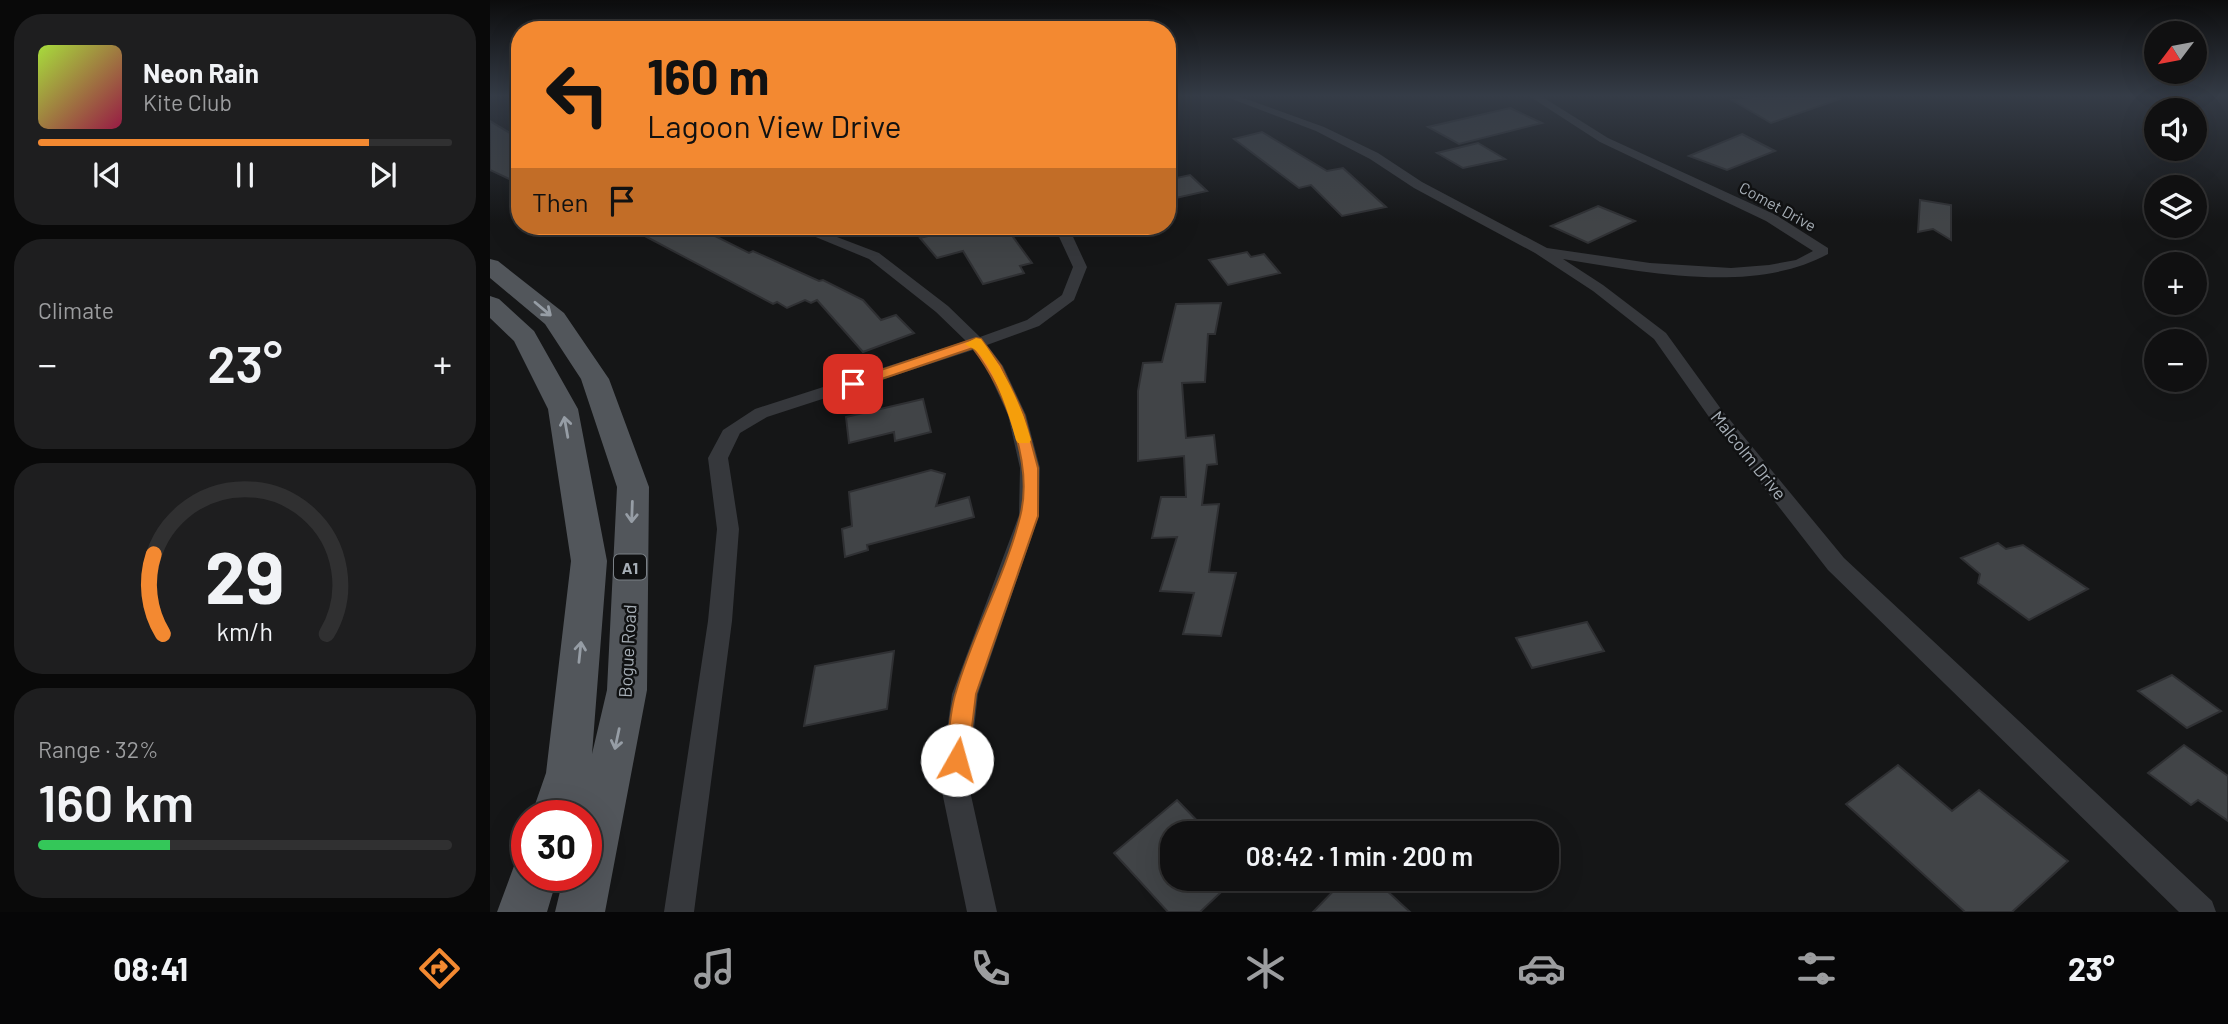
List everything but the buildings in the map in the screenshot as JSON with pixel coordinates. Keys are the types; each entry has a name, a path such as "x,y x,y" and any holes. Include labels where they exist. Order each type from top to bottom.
{"main road":[{"name":"Bogue Road","path":"490,266 555,319 596,379 633,487 627,690 579,912"},
{"name":"A1","path":"490,304 525,337 563,409 589,561 568,773 559,800"},
{"path":"522,912 529,891"}],"street":[{"name":"Malcolm Drive","path":"1340,139 1418,185 1540,250 1598,288 1660,336 1716,414 1836,564 2201,912"},
{"name":"Comet Drive","path":"1540,250 1627,266 1712,273 1793,265 1812,260 1823,251 1771,218 1602,139"},
{"path":"819,235 874,256 942,309 976,342 994,366 1017,415 1030,468 1029,516 965,694 954,782 982,912"},
{"path":"679,912 720,621 728,529 718,458 732,430 761,413 927,361 1033,323 1069,297 1080,267 1065,235"}],"slow traffic":[{"path":"972,344 976,342 994,366 1017,415 1023,440"}],"route":[{"path":"853,384 927,361 976,342 994,366 1017,415 1030,468 1029,516 965,694 957,760"}]}
